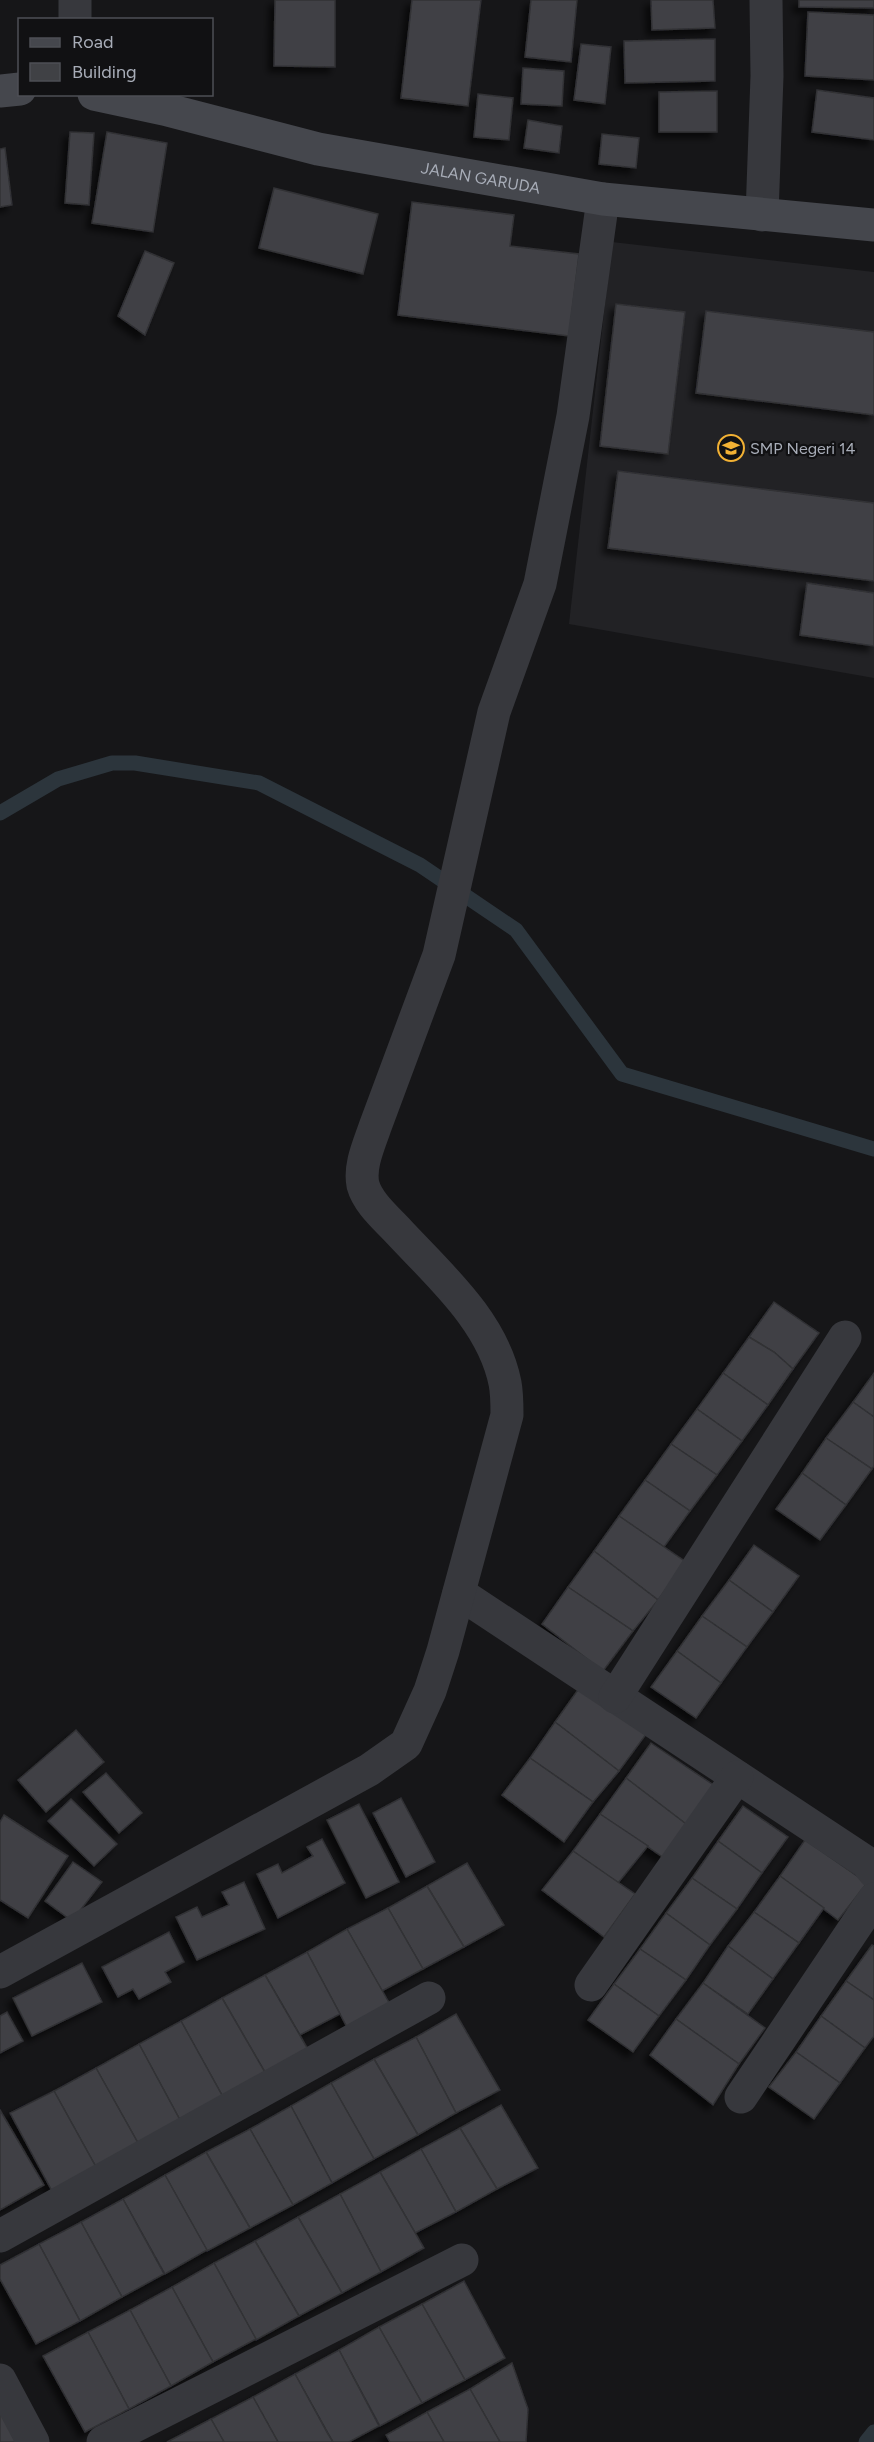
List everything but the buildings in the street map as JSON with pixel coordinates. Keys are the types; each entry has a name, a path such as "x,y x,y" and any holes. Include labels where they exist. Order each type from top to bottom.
{"street":[{"path":"75,0 75,18"},
{"path":"762,215 767,76 766,0"},
{"path":"0,91 18,89"},
{"name":"JALAN GARUDA","path":"103,96 174,111 318,149 603,199 874,225"},
{"path":"0,1972 369,1770 406,1744 430,1691 507,1415 506,1384 499,1361 484,1330 460,1298 368,1197 362,1173 372,1136 439,956 464,854 476,788 494,712 540,584 573,416 603,199"},
{"path":"615,1697 845,1338"},
{"path":"459,1593 866,1862 874,1872"},
{"path":"591,1985 736,1777"},
{"path":"741,2097 874,1899"},
{"path":"0,2236 429,1998"},
{"path":"102,2442 462,2260"},
{"path":"0,2380 33,2442"}],"shaded area":[{"name":"SMP Negeri 14","path":"612,242 874,272 874,678 569,624"}],"waterway":[{"path":"0,813 58,779 112,763 135,763 259,783 420,865 516,930 622,1074 874,1149"},
{"path":"866,2442 874,2432"}],"place":[{"name":"SMP Negeri 14","path":"731,448"}]}
